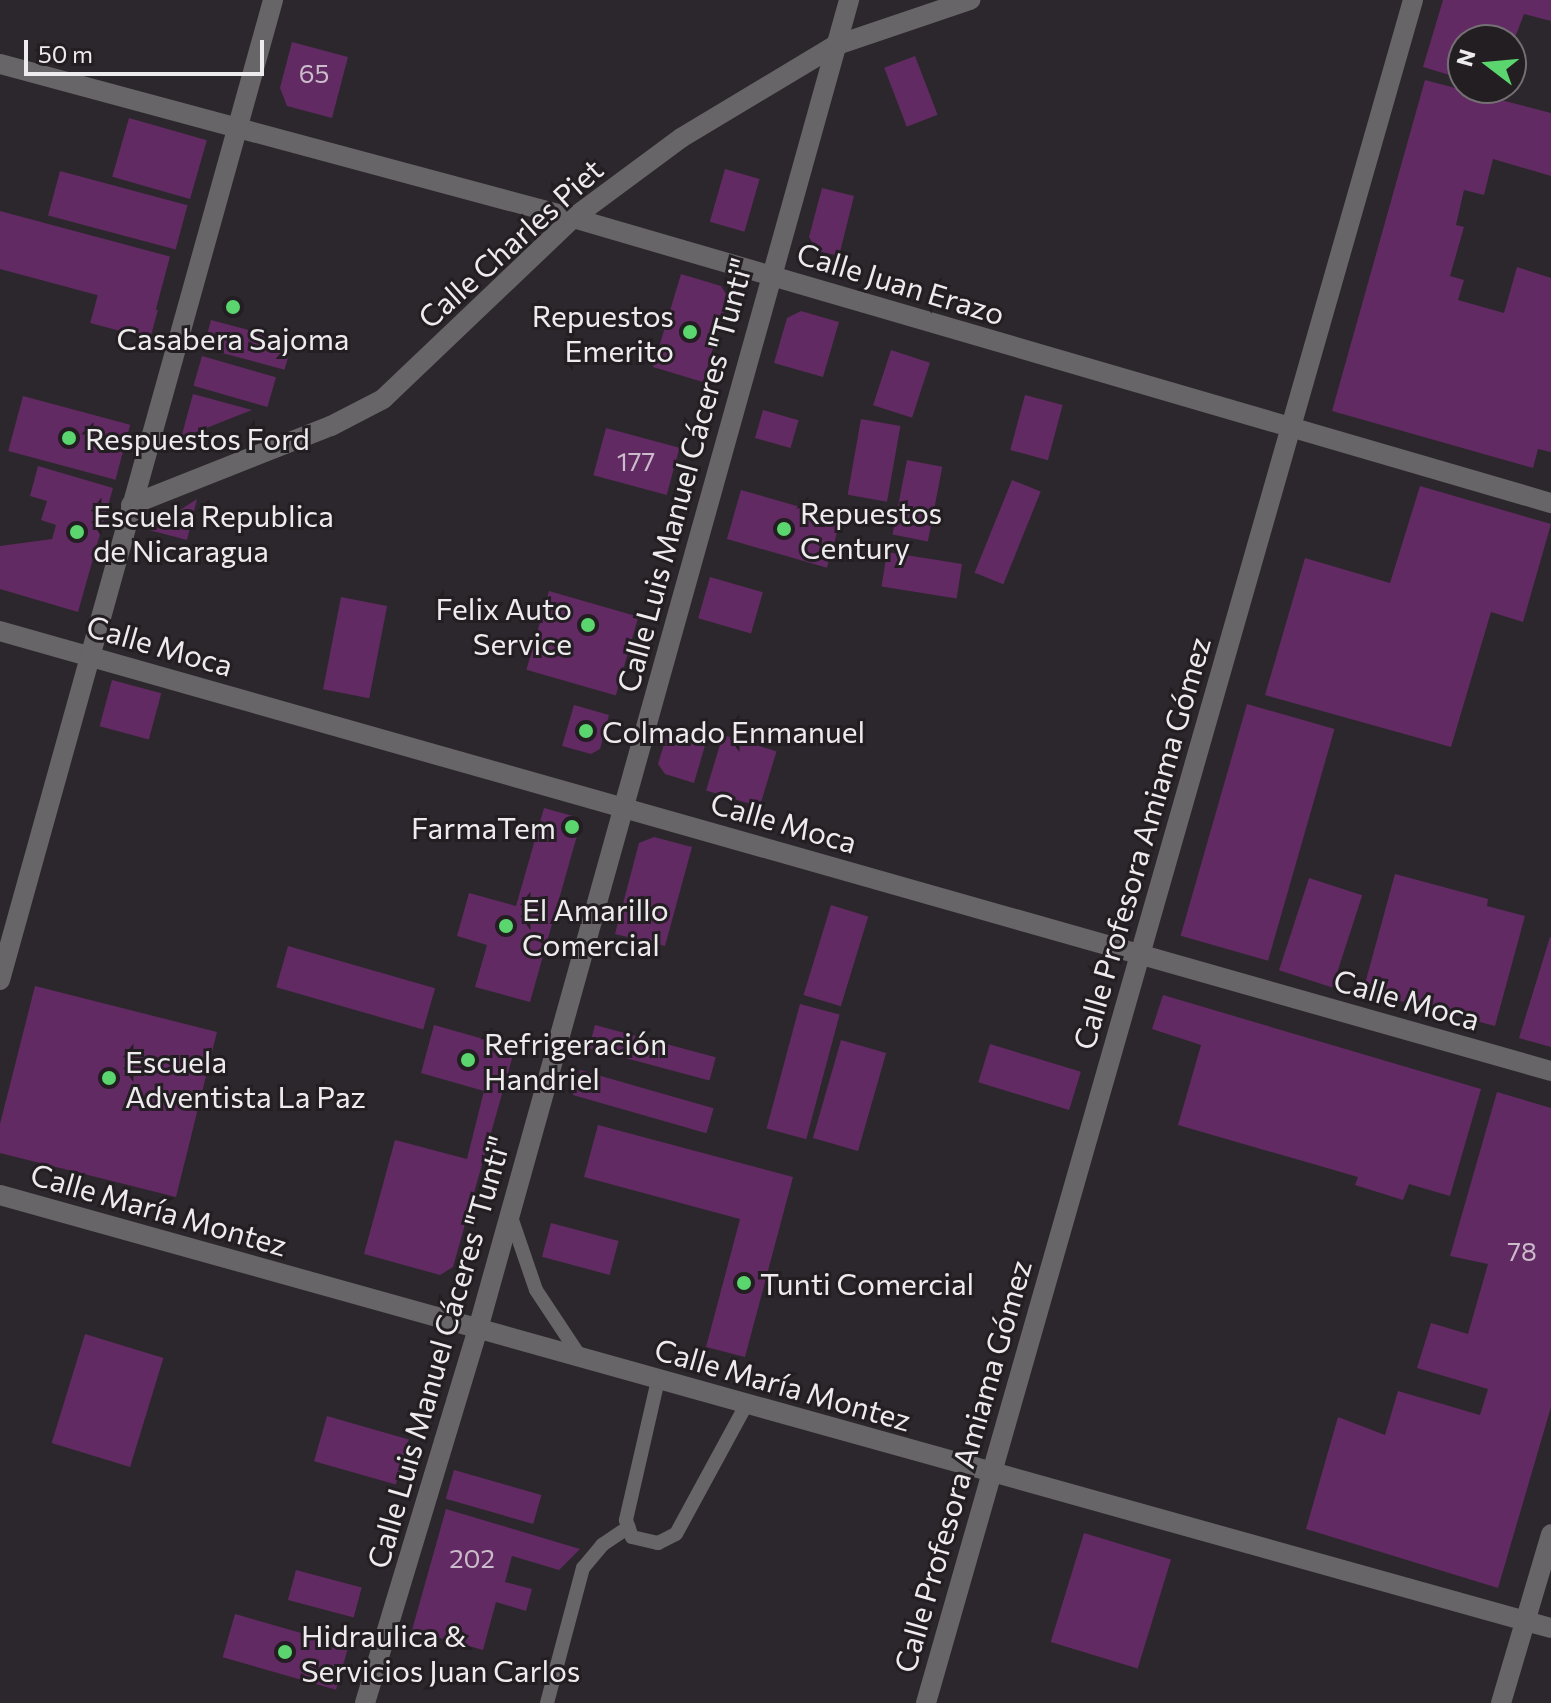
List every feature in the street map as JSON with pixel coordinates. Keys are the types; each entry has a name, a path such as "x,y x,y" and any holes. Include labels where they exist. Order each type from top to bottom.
{"street":[{"path":"0,980 93,657 131,505 235,126 273,0"},
{"name":"Calle Luis Manuel Cáceres \"Tunti\"","path":"365,1703 478,1329 769,275 849,0"},
{"name":"Calle Charles Piet","path":"131,505 331,426 383,399 573,218 681,138 834,46 970,0"},
{"name":"Calle Profesora Amiama Gómez","path":"926,1703 1413,0"},
{"name":"Calle Juan Erazo","path":"0,64 573,218 1292,431 1551,503"},
{"name":"Calle Moca","path":"0,631 1551,1071"},
{"name":"Calle María Montez","path":"0,1195 1551,1628"},
{"path":"1501,1703 1551,1534"}],"lane":[{"path":"510,1216 536,1290 582,1358"},
{"path":"658,1380 629,1527 632,1537 658,1543 676,1534 746,1405"},
{"path":"547,1703 583,1568 602,1545 629,1527"}],"building":[{"path":"1443,0 1551,0 1551,21 1524,14 1520,24 1447,24 1447,74 1423,67"},
{"path":"292,42 348,57 332,118 287,106 280,88"},
{"path":"915,56 938,115 907,127 884,68"},
{"path":"1425,80 1447,86 1447,104 1517,104 1551,113 1551,176 1493,159 1484,195 1464,190 1456,225 1464,227 1450,276 1464,280 1458,300 1504,313 1517,267 1551,278 1551,452 1538,449 1533,468 1332,411"},
{"path":"129,118 207,140 190,199 112,177"},
{"path":"725,169 760,179 744,232 710,222"},
{"path":"60,171 188,205 176,250 48,215"},
{"path":"822,188 854,196 839,256 818,251 809,237"},
{"path":"0,211 170,257 156,311 0,269"},
{"name":"Repuestos Emerito","path":"681,274 721,286 728,297 703,382 653,367"},
{"path":"98,294 158,310 150,339 90,323"},
{"path":"801,311 839,322 823,377 774,363 787,318"},
{"path":"211,320 292,342 285,370 203,348"},
{"path":"891,350 930,363 912,418 873,405"},
{"path":"202,356 276,377 267,407 193,386"},
{"path":"193,394 252,410 181,438"},
{"path":"1025,395 1063,405 1048,460 1010,450"},
{"name":"Respuestos Ford","path":"23,396 130,425 115,480 8,451"},
{"path":"763,410 799,420 791,448 755,438"},
{"path":"861,419 900,426 887,502 848,495"},
{"path":"606,428 679,448 667,495 593,475"},
{"path":"907,460 942,467 928,541 892,535"},
{"name":"Escuela Republica de Nicaragua","path":"38,466 113,488 78,612 0,589 0,546 52,539 56,525 41,520 47,501 30,496"},
{"path":"1012,480 1041,492 1003,584 975,573"},
{"path":"1420,486 1551,524 1523,622 1491,612 1451,747 1265,695 1305,558 1390,583"},
{"name":"Repuestos Century","path":"741,490 841,519 827,568 727,539"},
{"path":"197,499 187,540 149,530"},
{"path":"887,552 962,564 957,598 882,587"},
{"path":"710,577 763,592 751,633 698,618"},
{"path":"549,591 638,617 616,695 526,670"},
{"path":"341,597 387,606 369,698 323,689"},
{"path":"112,680 161,693 149,740 100,726"},
{"path":"1247,704 1334,729 1268,961 1181,936"},
{"name":"Colmado Enmanuel","path":"574,705 609,715 600,749 591,754 562,746"},
{"path":"668,731 706,742 694,783 665,774 658,764"},
{"path":"723,735 777,751 760,807 706,790"},
{"path":"544,808 573,816 580,825 530,1002 475,987 487,945 457,936 469,893 516,906"},
{"path":"654,837 692,847 665,946 615,934 639,843"},
{"path":"1395,874 1488,899 1487,906 1525,916 1495,1026 1363,991"},
{"path":"1309,878 1362,895 1332,988 1279,970"},
{"path":"831,905 868,916 841,1006 804,995"},
{"path":"1551,937 1551,1047 1519,1038"},
{"path":"288,946 435,988 423,1030 276,987"},
{"name":"Escuela Adventista La Paz","path":"35,986 217,1032 176,1197 0,1153 0,1124"},
{"path":"1163,995 1481,1089 1450,1196 1409,1184 1403,1200 1355,1185 1358,1177 1178,1125 1201,1045 1152,1029"},
{"path":"800,1004 840,1015 806,1139 767,1129"},
{"path":"434,1025 515,1048 453,1267 440,1275 364,1254 395,1140 467,1159 484,1091 421,1073"},
{"path":"595,1025 716,1057 710,1081 589,1048"},
{"path":"841,1040 886,1053 858,1151 813,1138"},
{"path":"990,1044 1081,1072 1069,1110 978,1082"},
{"path":"580,1070 714,1108 706,1133 573,1095"},
{"path":"1497,1092 1551,1108 1551,1407 1498,1588 1306,1529 1338,1417 1385,1435 1398,1391 1480,1415 1488,1389 1417,1368 1431,1323 1468,1334 1488,1264 1450,1256"},
{"name":"Tunti Comercial","path":"598,1125 793,1177 745,1357 706,1347 740,1219 584,1177"},
{"path":"551,1223 619,1241 610,1275 542,1257"},
{"path":"85,1334 163,1358 130,1467 52,1443"},
{"path":"327,1416 409,1439 396,1485 314,1461"},
{"path":"454,1470 541,1495 533,1524 446,1499"},
{"path":"446,1509 580,1549 559,1570 512,1556 505,1582 532,1589 526,1611 496,1602 483,1650 412,1630"},
{"path":"1084,1533 1171,1560 1138,1669 1051,1642"},
{"path":"296,1570 362,1588 354,1618 288,1600"},
{"name":"Hidraulica & Servicios Juan Carlos","path":"235,1614 348,1647 336,1690 223,1657"}],"place":[{"name":"Casabera Sajoma","path":"233,307"},
{"name":"Repuestos Emerito","path":"690,332"},
{"name":"Respuestos Ford","path":"69,438"},
{"name":"Repuestos Century","path":"784,529"},
{"name":"Escuela Republica de Nicaragua","path":"77,532"},
{"name":"Felix Auto Service","path":"588,625"},
{"name":"Colmado Enmanuel","path":"586,731"},
{"name":"FarmaTem","path":"572,827"},
{"name":"El Amarillo Comercial","path":"506,926"},
{"name":"Refrigeración Handriel","path":"468,1060"},
{"name":"Escuela Adventista La Paz","path":"109,1078"},
{"name":"Tunti Comercial","path":"744,1283"},
{"name":"Hidraulica & Servicios Juan Carlos","path":"285,1652"}]}
